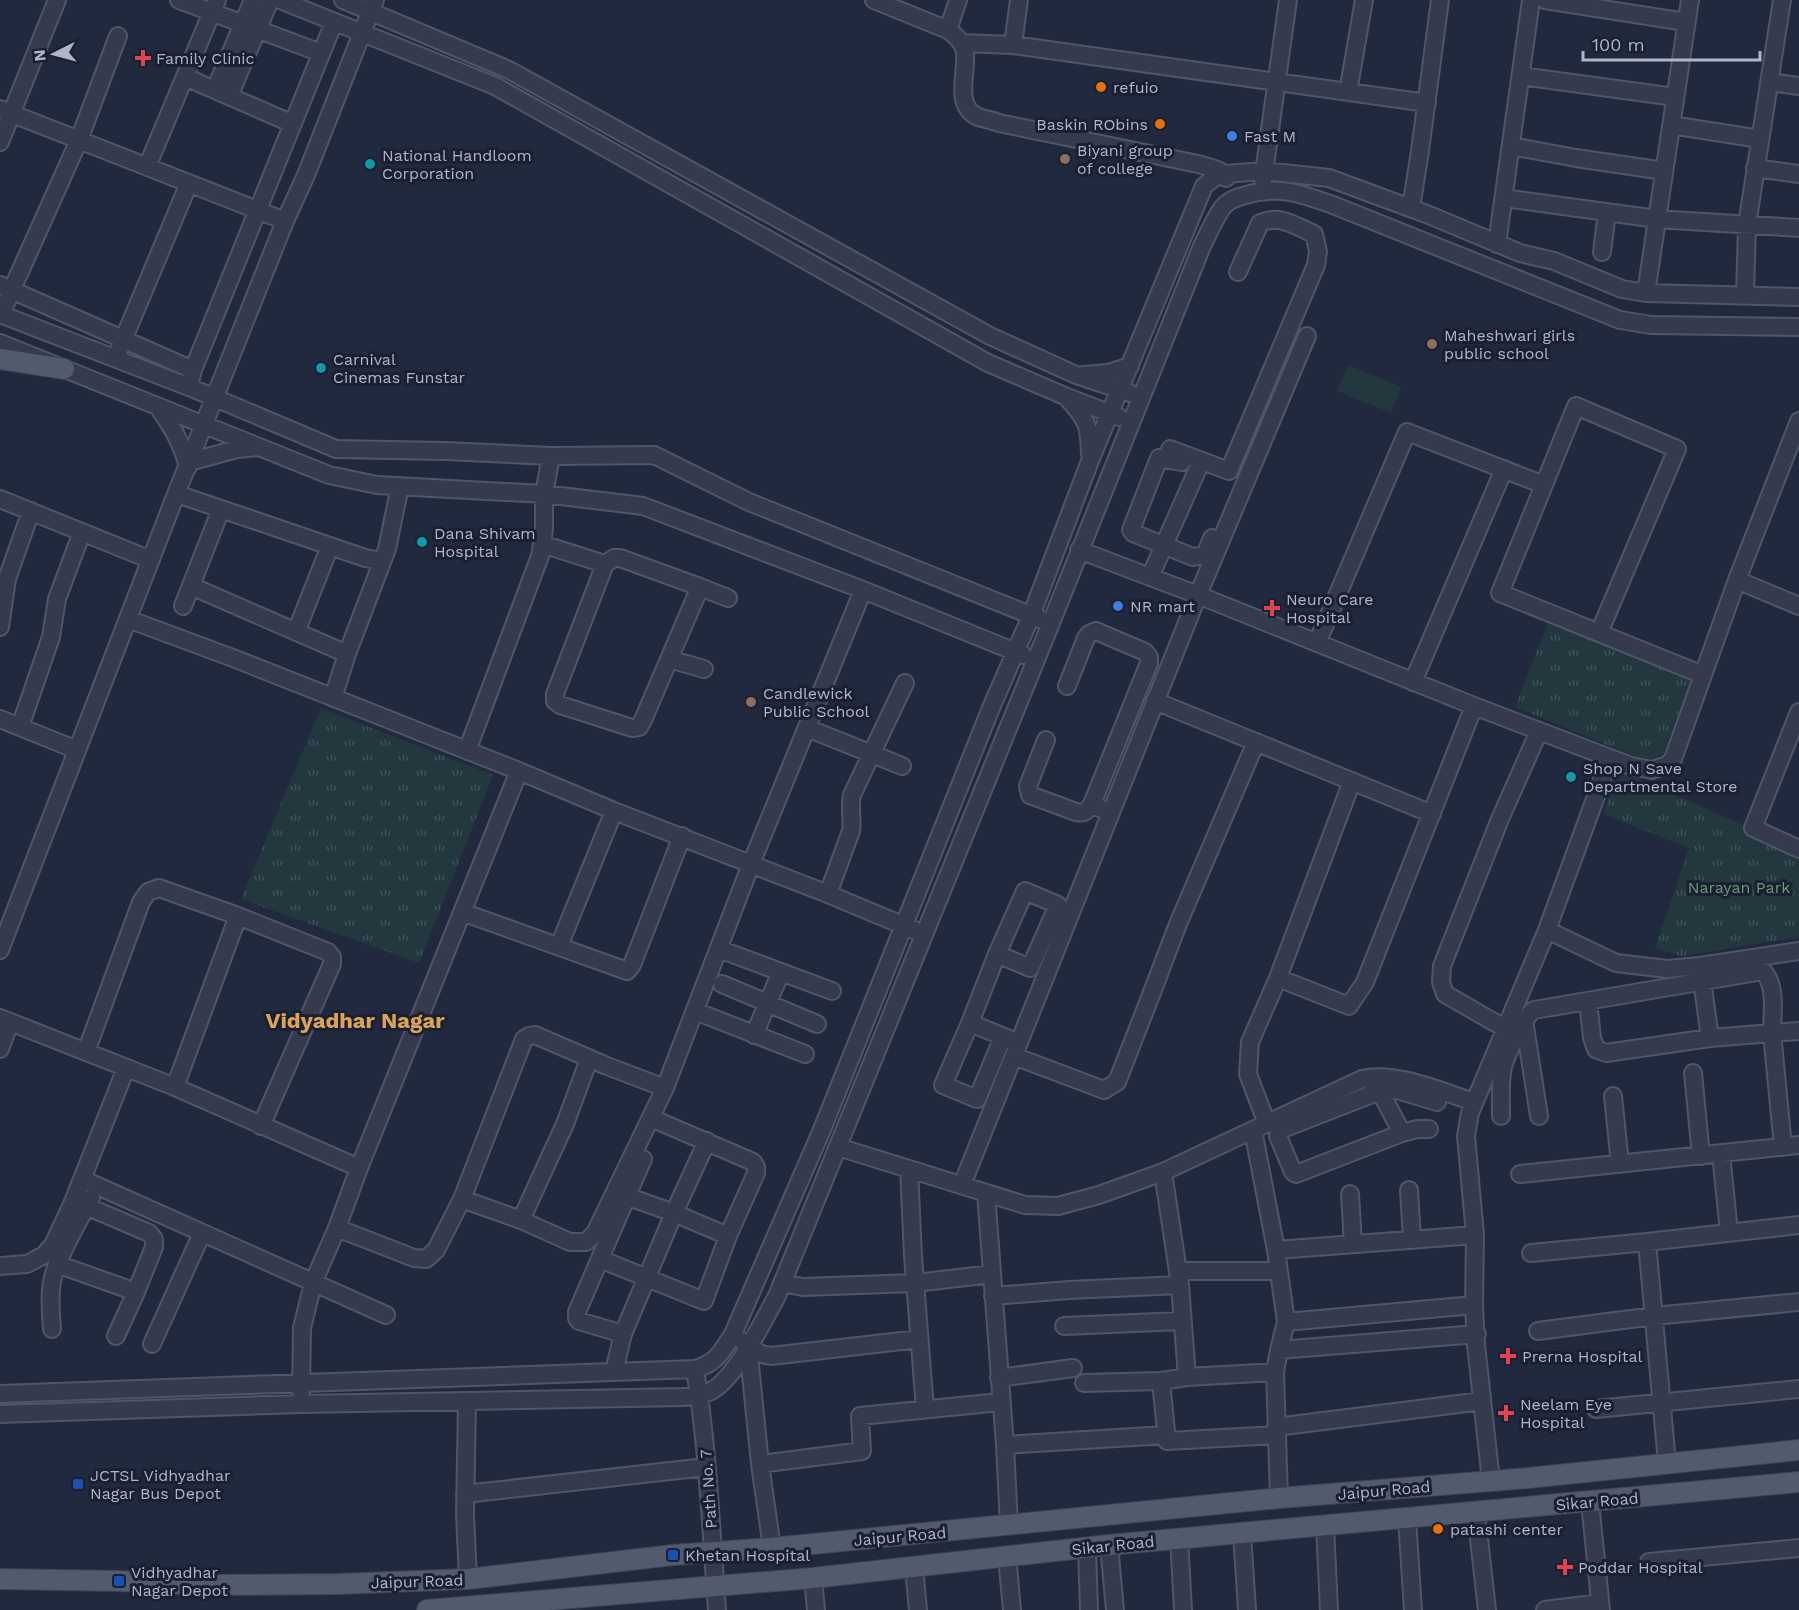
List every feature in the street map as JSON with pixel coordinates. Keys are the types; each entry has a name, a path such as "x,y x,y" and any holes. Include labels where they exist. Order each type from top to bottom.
{"main road":[{"path":"0,359 64,369"},
{"name":"Jaipur Road","path":"0,1579 210,1585 338,1584 468,1579 673,1555 772,1548 1279,1498 1491,1481 1799,1450"},
{"name":"Sikar Road","path":"427,1610 520,1606 715,1585 813,1578 1179,1538 1799,1482"}],"street":[{"path":"0,142 6,111 57,0"},
{"path":"180,0 214,6 250,27 321,53"},
{"path":"250,27 253,0"},
{"path":"222,93 250,27 270,0"},
{"path":"280,0 495,86 988,363 1067,397 1131,421"},
{"path":"343,0 372,5 509,70 990,336 1076,375 1142,397"},
{"path":"874,0 948,30 958,37 964,49 963,93 967,107 976,116 999,123 1215,169 1225,174 1234,198"},
{"path":"948,30 957,0"},
{"path":"1013,45 1019,0"},
{"path":"1262,190 1288,0"},
{"path":"1348,92 1364,0"},
{"path":"1411,208 1440,0"},
{"path":"1497,244 1532,0"},
{"path":"1545,0 1618,6 1686,22"},
{"path":"1646,293 1690,0"},
{"path":"1745,296 1747,225 1782,0"},
{"path":"0,950 188,465 285,221 306,175 372,5"},
{"path":"147,167 214,6"},
{"path":"189,387 193,370 334,22"},
{"path":"118,36 79,140 7,288 1,314 189,387 336,449 551,456 654,455 749,502 1051,623"},
{"path":"961,43 1013,45 1427,102"},
{"path":"184,76 293,124"},
{"path":"1521,76 1675,97"},
{"path":"1769,82 1799,86"},
{"path":"6,111 285,221"},
{"path":"1671,124 1760,139"},
{"path":"1511,146 1664,171"},
{"path":"1755,168 1799,174"},
{"path":"0,1394 695,1369 716,1360 733,1334 821,1131 1014,652 1031,616 1119,390 1204,186 1214,178 1225,174 1264,171 1329,178 1411,208 1520,253 1554,261 1622,289 1646,293 1799,297"},
{"path":"115,359 189,183"},
{"path":"0,1414 302,1404 684,1397 710,1392 722,1384 748,1346 783,1283 1202,246 1223,207 1234,198 1262,190 1297,193 1333,205 1620,320 1651,325 1799,327"},
{"path":"1504,198 1657,219 1799,228"},
{"path":"1602,252 1607,212"},
{"path":"962,1185 1012,1045 1111,812 1198,595 1239,478 1255,406 1316,265 1318,251 1314,234 1278,218 1260,223 1238,272"},
{"path":"7,288 193,370"},
{"path":"1239,478 1199,466 1159,458 1131,530 1193,557 1205,555 1239,478 1276,410 1307,336"},
{"path":"0,343 329,476 377,485 544,494 643,506 863,590 1035,660"},
{"path":"1076,375 1108,373 1130,366"},
{"path":"1067,397 1086,421 1090,440 1090,461"},
{"path":"157,406 172,427 188,465"},
{"path":"1255,406 1276,410"},
{"path":"1599,633 1677,448 1576,406 1500,593 1599,633 1703,675"},
{"path":"1079,550 1539,731 1631,766 1652,770 1667,765 1673,759 1737,580 1799,421"},
{"path":"1317,643 1407,432 1544,484"},
{"path":"188,465 237,449 258,447"},
{"path":"1170,449 1239,478"},
{"path":"467,751 540,556 544,529 544,494 551,456"},
{"path":"1150,577 1199,466"},
{"path":"1413,682 1504,470"},
{"path":"333,698 347,654 387,549 400,486"},
{"path":"177,494 365,558 382,561"},
{"path":"0,499 151,560"},
{"path":"183,606 221,509"},
{"path":"0,627 7,579 31,511"},
{"path":"20,727 51,637 57,599 82,532"},
{"path":"542,544 605,564"},
{"path":"296,632 330,546"},
{"path":"700,587 639,727 621,725 560,705 555,701 558,683 605,564 614,558 620,558 700,587 728,598"},
{"path":"1737,580 1799,606"},
{"path":"191,585 347,654"},
{"path":"623,1334 579,1321 577,1312 626,1196 751,864 863,590"},
{"path":"128,619 519,771 925,934"},
{"path":"1046,740 1028,786 1030,795 1082,813 1086,811 1092,804 1149,663 1149,657 1145,652 1096,632 1089,634 1067,686"},
{"path":"669,658 704,669"},
{"path":"828,894 851,831 852,795 905,683"},
{"path":"1155,701 1432,814"},
{"path":"1278,978 1349,1006 1365,982 1474,706"},
{"path":"1799,712 1753,828 1799,849"},
{"path":"0,719 77,750"},
{"path":"807,728 902,766"},
{"path":"1506,1029 1445,994 1441,982 1442,966 1500,819 1539,731"},
{"path":"970,1023 1104,1090 1117,1082 1178,924 1256,742"},
{"path":"1491,1481 1476,1345 1474,1235 1466,1136 1474,1102 1547,930 1610,758"},
{"path":"302,1404 302,1328 313,1283 519,771"},
{"path":"1279,1498 1275,1372 1286,1322 1260,1127 1248,1074 1250,1042 1278,978 1352,781"},
{"path":"1092,804 1111,812"},
{"path":"559,946 614,811"},
{"path":"462,912 627,970 632,965 682,836"},
{"path":"86,1052 141,902 148,892 159,888 328,952 332,957 332,964 261,1126"},
{"path":"997,954 1030,968 1058,905 1025,891 997,954 943,1085 976,1099 1012,1045"},
{"path":"175,1087 238,916"},
{"path":"1520,1174 1791,1146 1772,1033 1772,990 1764,972 1701,974 1617,963 1547,930"},
{"path":"719,949 832,991"},
{"path":"1501,1116 1502,1070 1524,1020 1534,1010 1588,1001 1799,951"},
{"path":"754,1035 781,972"},
{"path":"1701,974 1710,1038"},
{"path":"722,984 817,1024"},
{"path":"1588,1001 1592,1038 1596,1049 1606,1053 1710,1038 1799,1030"},
{"path":"695,1011 805,1054"},
{"path":"0,1048 5,1020 175,1087 359,1168"},
{"path":"1524,1020 1539,1116"},
{"path":"337,1228 414,1258 426,1259 436,1250 462,1199 524,1040 529,1036 535,1035 589,1059 665,1088"},
{"path":"520,1220 565,1124 589,1059"},
{"path":"0,1266 27,1264 44,1255 53,1245 126,1068"},
{"path":"1693,1073 1701,1156"},
{"path":"838,1147 1025,1205 1058,1206 1099,1195 1163,1172 1369,1077 1407,1080 1474,1102"},
{"path":"1369,1077 1373,1087 1380,1091 1401,1133"},
{"path":"1429,1129 1401,1133 1300,1173 1293,1172 1278,1136 1280,1130 1380,1091 1397,1090 1442,1103"},
{"path":"1613,1096 1620,1164"},
{"path":"462,1199 520,1220 570,1242 586,1242 595,1233 655,1121"},
{"path":"600,1259 705,1301 756,1173 756,1167 753,1162 707,1141 655,1121"},
{"path":"614,1371 623,1334 707,1141"},
{"path":"1721,1153 1729,1233"},
{"path":"909,1169 925,1409"},
{"path":"1163,1172 1180,1278 1187,1377"},
{"path":"82,1179 386,1315"},
{"path":"52,1329 52,1280 57,1264 98,1186"},
{"path":"1409,1190 1412,1240"},
{"path":"986,1192 1009,1525"},
{"path":"1350,1194 1353,1244"},
{"path":"626,1196 729,1236"},
{"path":"86,1206 148,1233 154,1239 154,1247 116,1336"},
{"path":"1531,1253 1799,1225"},
{"path":"152,1344 202,1233"},
{"path":"1276,1250 1474,1235"},
{"path":"1647,1242 1667,1463"},
{"path":"57,1264 136,1292"},
{"path":"993,1296 1279,1271"},
{"path":"783,1283 803,1287 915,1283 992,1274"},
{"path":"1538,1331 1654,1316 1799,1302"},
{"path":"1286,1322 1474,1305"},
{"path":"1064,1326 1182,1321"},
{"path":"733,1334 761,1354 771,1356 919,1339"},
{"path":"1278,1350 1477,1334"},
{"path":"748,1346 760,1464 772,1548"},
{"path":"999,1378 1073,1368"},
{"name":"Path No. 7","path":"695,1369 700,1395 717,1610"},
{"path":"1084,1383 1161,1381 1187,1377 1275,1372"},
{"path":"1161,1381 1167,1441 1277,1431 1482,1401"},
{"path":"1596,1409 1799,1389"},
{"path":"467,1402 465,1494 468,1579"},
{"path":"760,1464 862,1451 860,1416 1000,1402"},
{"path":"1005,1445 1166,1435"},
{"path":"465,1494 706,1467"},
{"path":"1545,1610 1600,1606 1590,1502"},
{"path":"1476,1512 1487,1610"},
{"path":"1407,1519 1413,1610"},
{"path":"1325,1526 1329,1610"},
{"path":"1242,1533 1247,1610"},
{"path":"1179,1538 1183,1610"},
{"path":"1109,1545 1115,1610"},
{"path":"1087,1548 1089,1610"},
{"path":"1649,1562 1799,1548"},
{"path":"1007,1556 1012,1610"},
{"path":"914,1567 918,1610"},
{"path":"813,1578 816,1610"}],"green space":[{"path":"1348,365 1401,387 1391,413 1337,391"},
{"path":"1549,620 1691,678 1664,753 1652,758 1639,758 1515,707"},
{"path":"321,708 493,775 419,963 241,899"},
{"name":"Narayan Park","path":"1619,770 1799,850 1799,937 1682,956 1655,948 1689,848 1603,814"}],"place":[{"name":"Family Clinic","path":"143,58"},
{"name":"refuio","path":"1101,87"},
{"name":"Baskin RObins","path":"1160,124"},
{"name":"Fast M","path":"1232,136"},
{"name":"Biyani group of college","path":"1065,159"},
{"name":"National Handloom Corporation","path":"370,164"},
{"name":"Maheshwari girls public school","path":"1432,344"},
{"name":"Carnival Cinemas Funstar","path":"321,368"},
{"name":"Dana Shivam Hospital","path":"422,542"},
{"name":"NR mart","path":"1118,606"},
{"name":"Neuro Care Hospital","path":"1272,608"},
{"name":"Candlewick Public School","path":"751,702"},
{"name":"Shop N Save Departmental Store","path":"1571,777"},
{"name":"Prerna Hospital","path":"1508,1356"},
{"name":"Neelam Eye Hospital","path":"1506,1413"},
{"name":"JCTSL Vidhyadhar Nagar Bus Depot","path":"78,1484"},
{"name":"patashi center","path":"1438,1529"},
{"name":"Khetan Hospital","path":"673,1555"},
{"name":"Poddar Hospital","path":"1565,1567"},
{"name":"Vidhyadhar Nagar Depot","path":"119,1581"}],"district":[{"name":"Vidyadhar Nagar","path":"355,1020"}]}
